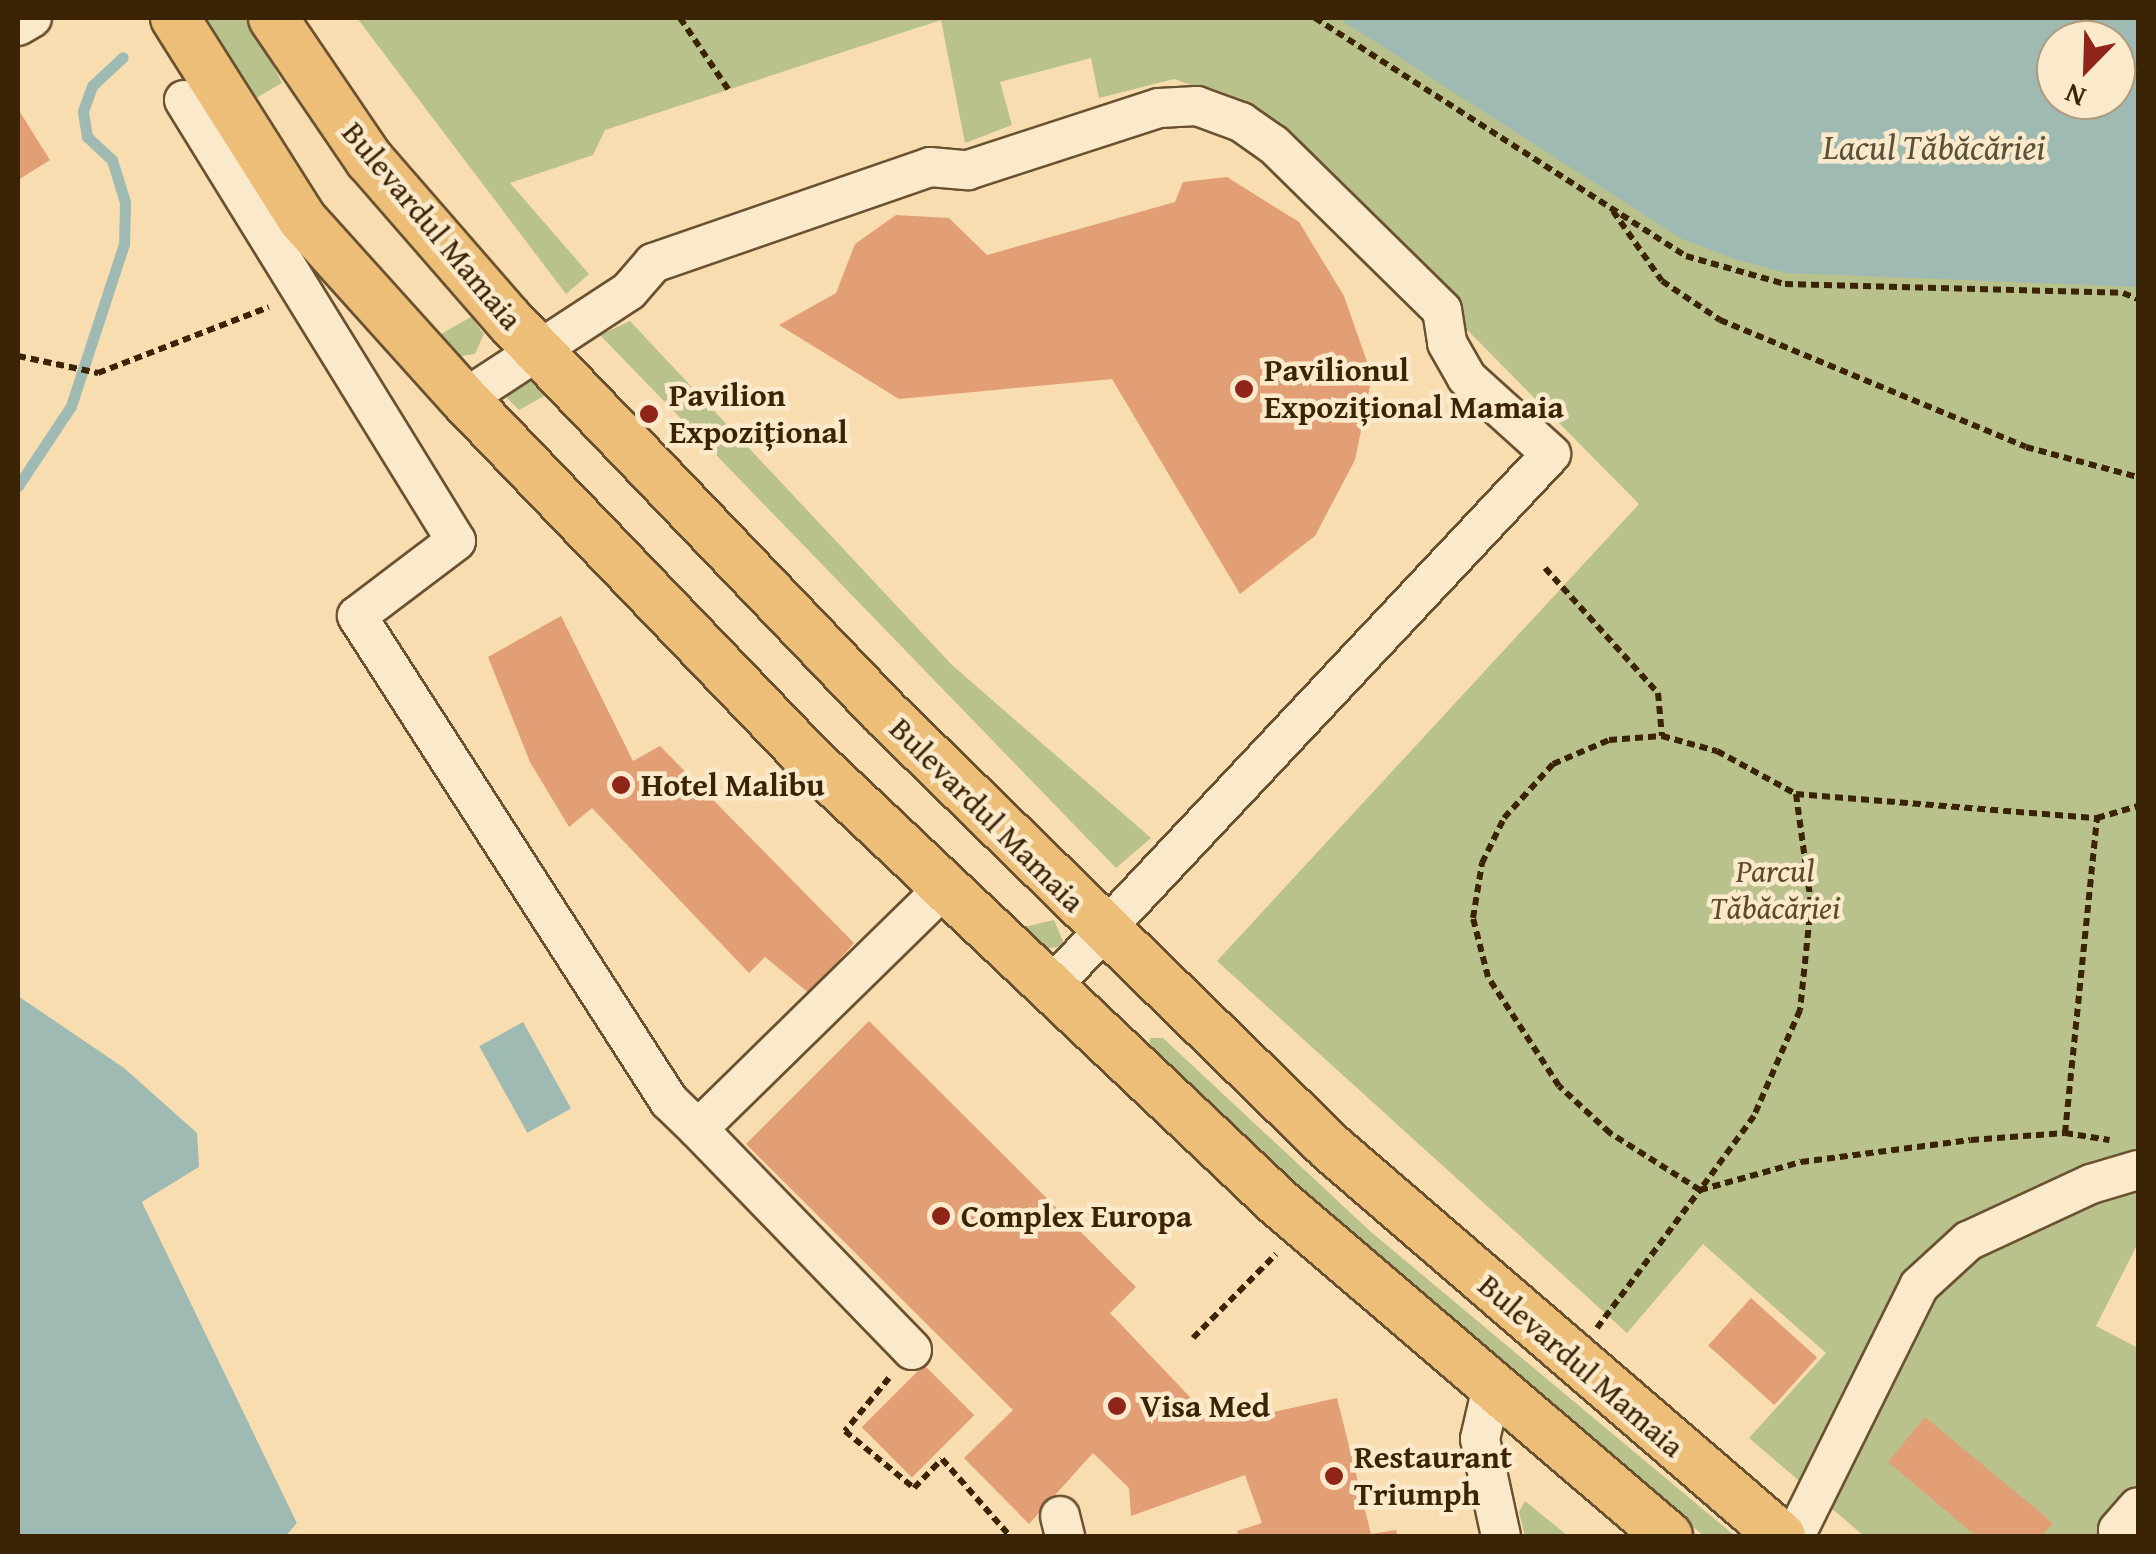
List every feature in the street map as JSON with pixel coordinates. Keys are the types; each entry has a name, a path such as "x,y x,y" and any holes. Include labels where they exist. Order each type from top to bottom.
{"main road":[{"path":"175,18 302,218 464,398 942,890 1047,991 1492,1387 1668,1536"},
{"name":"Bulevardul Mamaia","path":"272,18 369,159 539,351 1104,933 1331,1148 1571,1360 1781,1536"}],"street":[{"path":"18,26 32,18"},
{"path":"184,100 456,542 358,616 670,1101 912,1350"},
{"path":"464,398 629,290 653,263 930,168 968,170 1159,108 1197,106 1241,122 1272,144 1442,310 1447,343 1467,378 1552,454 1047,991"},
{"path":"698,1129 942,890"},
{"path":"1795,1536 1920,1286 1968,1241 2129,1156"},
{"path":"1492,1387 1480,1439 1501,1536"},
{"path":"2125,1536 2118,1530 2138,1506"}],"path":[{"path":"680,18 728,89"},
{"path":"1315,18 1686,256 1785,284 2124,292 2138,298"},
{"path":"1609,206 1662,280 1720,320 2026,447 2138,477"},
{"path":"18,356 56,369 98,373 303,294"},
{"path":"1545,568 1658,693 1662,736"},
{"path":"2129,1156 2065,1132 1801,1162 1700,1190 1610,1133 1559,1086 1488,977 1473,918 1482,864 1504,818 1553,764 1609,740 1662,736 1717,751 1796,794 2097,818 2138,806"},
{"path":"1571,1360 1754,1116 1800,1010 1812,904 1796,794"},
{"path":"2065,1132 2097,818"},
{"path":"1192,1338 1277,1253"},
{"path":"912,1350 845,1430 914,1488 942,1459 1010,1536"}],"green space":[{"path":"199,18 249,18 282,83 251,101"},
{"name":"Parcul Tăbăcăriei","path":"357,18 2138,18 2138,1243 2096,1326 2138,1348 2138,1536 1864,1536 1749,1438 1826,1353 1703,1244 1627,1333 1217,961 1639,504 1276,136 1230,99 1174,79 1099,98 1091,58 1000,82 1012,125 965,143 941,20 605,130 593,155 510,183 589,274 566,294"},
{"path":"471,317 484,334 475,354 454,357 434,338"},
{"path":"630,321 952,665 1151,838 1116,868 600,335"},
{"path":"519,370 546,395 519,410 494,385"},
{"path":"1054,920 1065,946 1042,949 1020,928"},
{"path":"1150,1038 1163,1038 1371,1232 1735,1536 1704,1536 1356,1246 1149,1051"},
{"path":"1525,1501 1568,1536 1525,1536 1519,1512"}],"water":[{"name":"Lacul Tăbăcăriei","path":"1338,18 2138,18 2138,287 1786,273 1682,239"},
{"path":"18,996 124,1068 197,1133 199,1167 142,1202 297,1523 286,1536 18,1536"},
{"path":"523,1022 571,1109 527,1133 479,1046"}],"pier":[{"path":"199,1167 148,1204 301,1521 292,1536 286,1536 297,1523 142,1202"}],"building":[{"path":"18,109 50,160 18,180"},
{"name":"Pavilionul Expozițional Mamaia","path":"1227,177 1299,222 1344,296 1372,376 1355,460 1315,536 1240,594 1112,379 899,399 779,325 836,293 855,244 896,215 949,218 987,255 1175,202 1183,182"},
{"name":"Hotel Malibu","path":"561,616 633,761 660,746 854,943 810,994 765,957 749,973 592,808 569,827 530,762 488,657"},
{"path":"869,1021 1136,1287 1110,1313 1207,1415 1233,1421 1337,1398 1371,1534 1396,1530 1398,1536 1239,1536 1237,1531 1262,1523 1245,1475 1131,1516 1129,1488 1093,1453 1029,1524 964,1458 1013,1410 746,1144"},
{"path":"1751,1298 1817,1358 1774,1405 1708,1346"},
{"path":"924,1365 974,1415 912,1477 862,1427"},
{"path":"1925,1417 2053,1523 2042,1536 1976,1536 1888,1462"}],"waterway":[{"path":"18,486 71,406 124,244 125,202 112,160 87,137 83,111 92,86 123,57"}],"place":[{"name":"Pavilionul Expozițional Mamaia","path":"1244,389"},
{"name":"Pavilion Expozițional","path":"649,414"},
{"name":"Hotel Malibu","path":"621,785"},
{"name":"Complex Europa","path":"941,1216"},
{"name":"Visa Med","path":"1117,1406"},
{"name":"Restaurant Triumph","path":"1334,1476"}]}
